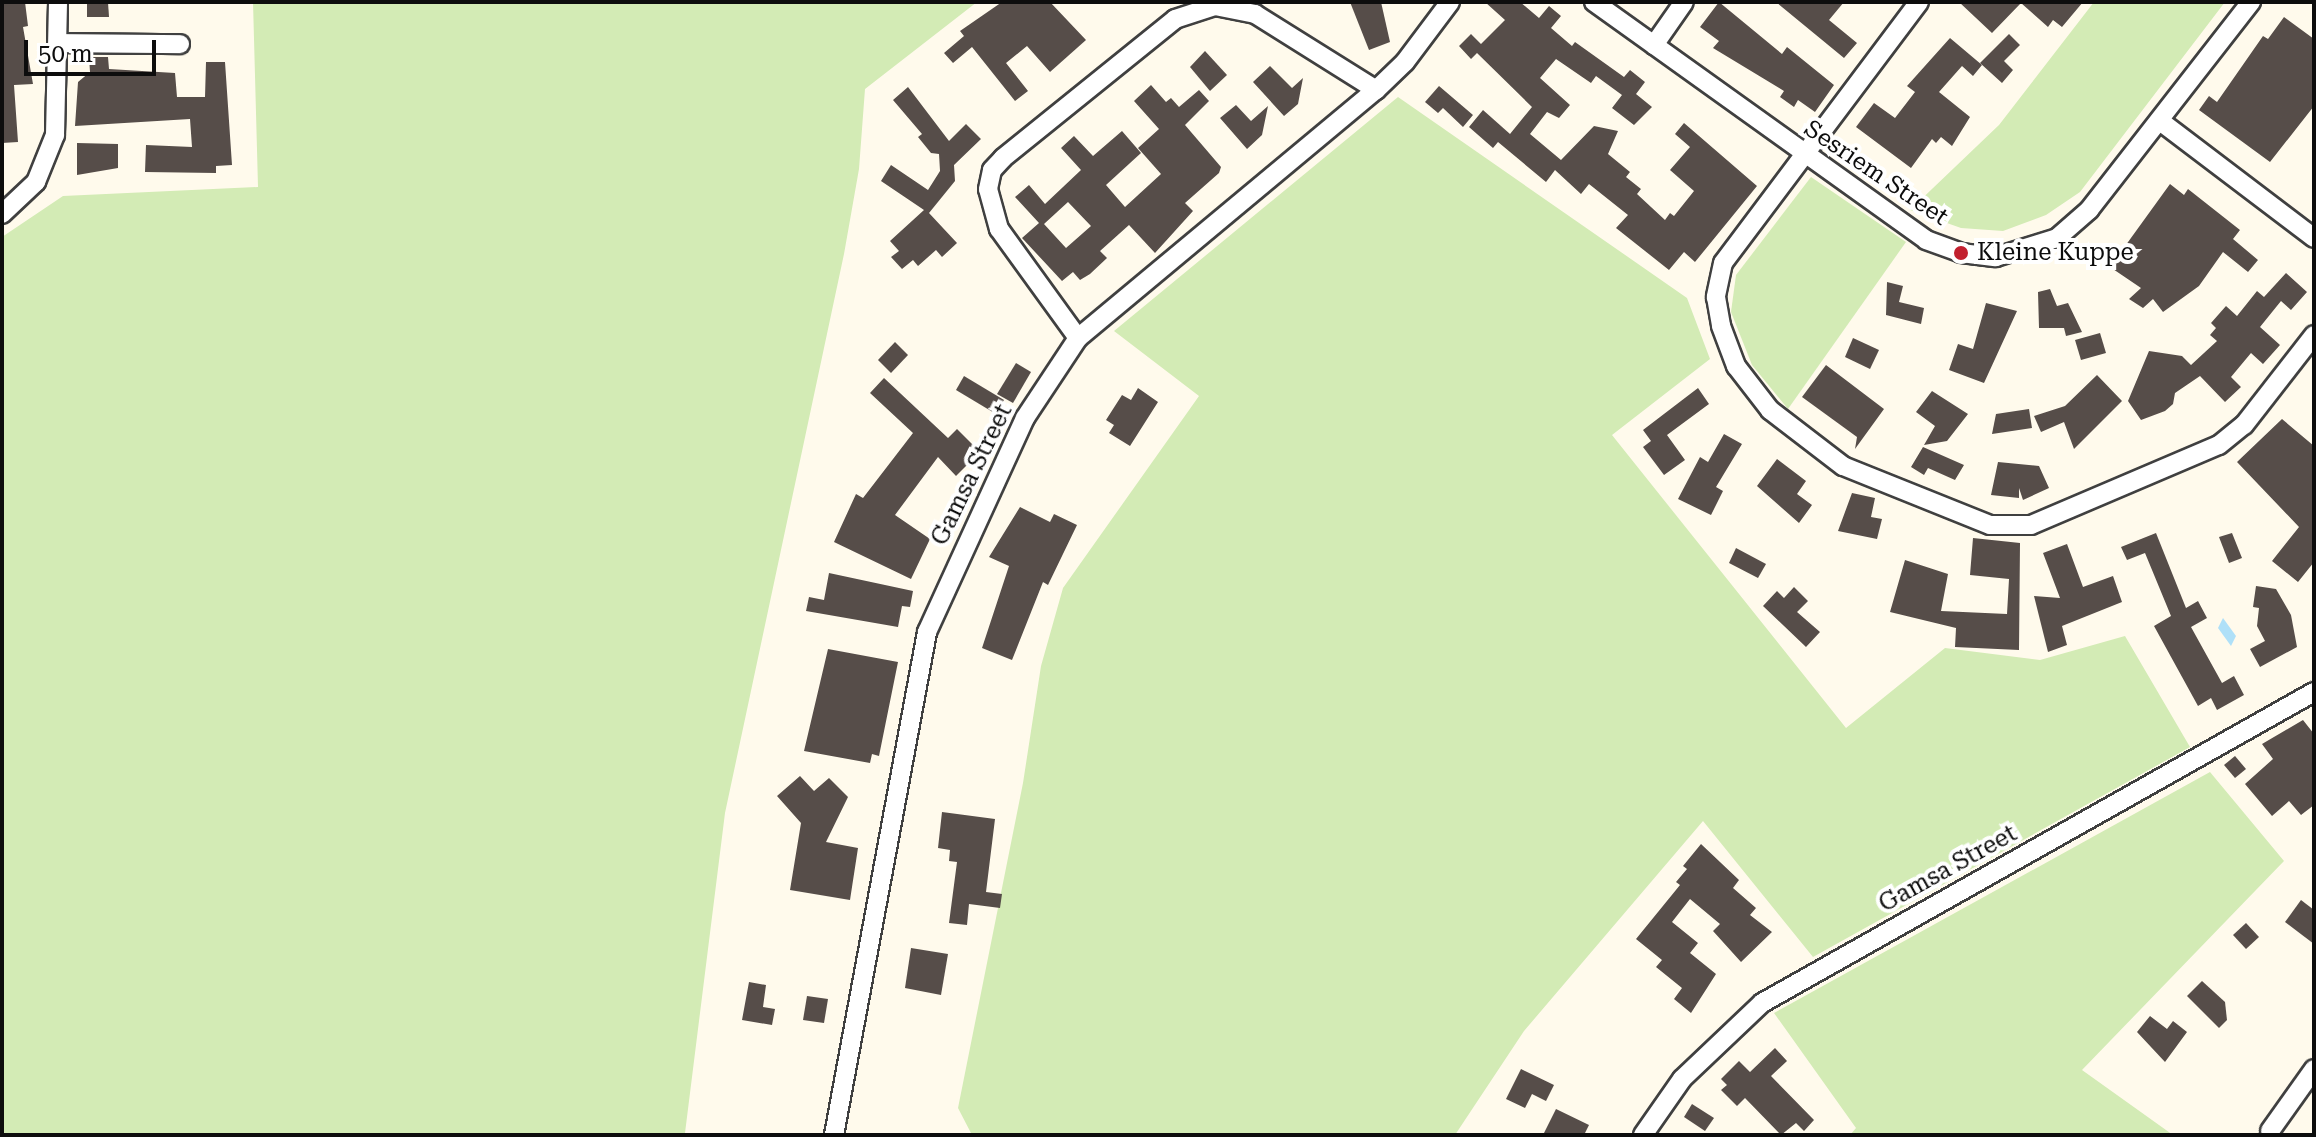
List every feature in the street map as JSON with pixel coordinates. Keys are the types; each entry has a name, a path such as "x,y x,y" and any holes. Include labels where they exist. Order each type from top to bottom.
{"street":[{"path":"2,214 36,182 55,135 58,2"},
{"name":"Gamsa Street","path":"834,1135 927,632 1025,418 1078,338 1376,90 1405,62 1450,2"},
{"name":"Sesriem Street","path":"1594,2 1926,240 1961,253 1996,257 2057,238 2089,210 2251,2"},
{"path":"1654,45 1684,2"},
{"path":"1919,2 1720,271 1716,297 1736,366 1770,410 1843,466 1990,525 2031,525 2219,445 2264,403 2314,335"},
{"path":"1078,338 999,229 988,189 992,170 1003,158 1175,19 1215,6 1255,14 1376,90"},
{"path":"59,43 180,44"},
{"path":"2160,121 2314,238"},
{"name":"Gamsa Street","path":"1643,1135 1682,1079 1762,1003 2314,692"},
{"path":"2270,1131 2314,1069"}],"green space":[{"path":"253,2 977,2 865,89 859,169 844,254 725,813 685,1133 691,1135 2,1135 2,237 63,196 258,187"},
{"path":"2094,2 2225,2 2080,192 2046,215 2003,231 1961,228 1910,210 1999,125"},
{"path":"1398,97 1687,298 1710,359 1612,435 1846,728 1945,648 2040,660 2125,636 2190,747 1813,957 1703,821 1524,1031 1455,1135 972,1135 958,1108 1023,783 1041,666 1063,588 1199,396 1114,331"},
{"path":"1811,177 1906,242 1788,409 1752,365 1731,312 1736,275"},
{"path":"2210,772 2284,861 2082,1070 2173,1135 1850,1135 1856,1128 1774,1013"}],"water":[{"path":"2223,618 2236,636 2231,646 2218,628"}],"building":[{"path":"25,2 28,26 23,27 33,84 14,85 18,142 2,143 2,4"},
{"path":"87,2 108,2 109,17 87,17"},
{"path":"1002,2 1050,2 1086,40 1050,72 1027,46 1006,63 1028,91 1015,101 972,47 953,63 944,53 964,36 960,31"},
{"path":"1350,2 1381,2 1390,42 1369,50"},
{"path":"1485,2 1520,2 1539,18 1549,6 1561,16 1551,28 1572,46 1575,42 1624,77 1630,70 1645,82 1636,94 1652,107 1634,125 1612,108 1622,95 1596,76 1591,83 1556,59 1540,78 1570,105 1559,118 1547,112 1530,134 1561,160 1594,126 1618,131 1608,154 1630,172 1626,177 1641,189 1637,194 1665,220 1670,213 1674,216 1694,191 1670,170 1690,147 1675,134 1684,123 1757,186 1695,262 1684,252 1669,270 1616,228 1628,215 1589,184 1581,194 1555,170 1546,182 1498,142 1493,148 1469,127 1483,110 1510,134 1532,107 1477,53 1471,59 1459,46 1471,34 1481,44 1505,20"},
{"path":"1719,2 1782,54 1787,47 1834,85 1815,112 1798,100 1794,107 1780,97 1784,91 1713,48 1719,41 1700,27"},
{"path":"1776,2 1844,2 1829,20 1857,43 1844,58"},
{"path":"1959,2 2083,2 2062,27 2053,20 2048,27 2021,3 1992,33"},
{"path":"2284,17 2314,39 2314,106 2270,162 2199,110 2209,96 2217,102 2263,36 2268,39"},
{"path":"2009,34 2020,45 2004,61 2013,70 2002,83 1980,63"},
{"path":"1950,38 1982,65 1973,76 1962,66 1939,92 1970,117 1952,146 1941,137 1936,143 1932,139 1911,168 1856,127 1874,103 1895,118 1915,92 1907,86"},
{"path":"1205,51 1227,75 1210,91 1190,67"},
{"path":"89,57 108,57 109,69 175,73 177,97 205,97 206,62 225,62 232,165 216,166 216,173 145,172 146,145 192,147 190,119 75,126 78,82 90,72"},
{"path":"1270,66 1292,88 1303,78 1298,104 1284,116 1253,82"},
{"path":"1151,85 1166,102 1171,98 1179,107 1199,90 1209,101 1185,125 1221,167 1219,173 1185,203 1193,211 1155,253 1129,225 1100,251 1107,258 1090,274 1080,280 1073,272 1062,281 1022,238 1039,223 1015,197 1029,185 1045,204 1081,170 1061,148 1074,136 1093,156 1122,131 1141,153 1106,185 1125,207 1161,174 1138,148 1159,129 1134,101","holes":["1068,202 1091,226 1066,248 1044,224"]},
{"path":"1439,86 1473,115 1463,127 1443,108 1438,113 1425,102"},
{"path":"908,87 949,141 966,124 981,139 954,165 955,181 929,213 957,243 942,257 936,250 918,266 913,260 902,269 891,257 899,251 890,241 924,210 881,181 891,165 928,190 940,171 939,154 931,153 918,137 922,134 893,100"},
{"path":"1236,105 1251,121 1268,106 1262,135 1247,149 1220,118"},
{"path":"77,143 118,144 118,168 77,175"},
{"path":"2170,184 2184,195 2188,189 2240,230 2233,239 2258,260 2248,272 2223,252 2199,286 2163,312 2153,299 2143,308 2129,299 2141,288 2110,267"},
{"path":"2286,273 2307,292 2291,310 2281,301 2260,327 2280,345 2263,364 2251,353 2231,377 2241,387 2225,402 2200,376 2175,393 2173,404 2165,411 2141,420 2128,401 2149,351 2182,356 2191,365 2217,341 2210,335 2216,328 2211,323 2226,306 2237,316 2257,291 2264,297"},
{"path":"1887,282 1903,286 1899,302 1924,308 1921,324 1886,315"},
{"path":"2050,289 2057,306 2068,303 2082,332 2066,336 2064,328 2039,328 2038,292"},
{"path":"1986,303 2017,311 1984,383 1949,370 1958,344 1973,349"},
{"path":"2100,333 2106,353 2081,360 2075,340"},
{"path":"1853,338 1879,350 1870,369 1845,357"},
{"path":"895,342 908,355 891,373 878,360"},
{"path":"1016,363 1031,372 1013,403 997,394"},
{"path":"1826,365 1884,409 1855,449 1857,437 1802,397"},
{"path":"2097,375 2122,401 2074,449 2064,422 2041,432 2034,416 2065,406"},
{"path":"964,376 1004,400 996,414 956,390"},
{"path":"884,378 948,438 957,429 980,452 956,476 938,457 895,515 930,539 911,579 834,542 856,494 863,498 913,433 870,393"},
{"path":"1138,388 1158,402 1130,446 1109,433 1114,425 1106,420 1122,395 1131,400"},
{"path":"1698,388 1709,404 1667,435 1685,460 1664,475 1643,447 1651,441 1643,430"},
{"path":"1932,391 1968,414 1947,441 1924,445 1935,426 1916,412"},
{"path":"2029,409 2032,428 1992,434 1996,414"},
{"path":"2282,419 2314,446 2314,562 2298,582 2272,561 2299,527 2237,462"},
{"path":"1724,434 1742,444 1716,487 1723,491 1711,515 1678,499 1700,457 1708,462"},
{"path":"1923,447 1964,465 1955,480 1928,468 1924,475 1911,467"},
{"path":"1777,459 1806,481 1797,494 1812,505 1799,523 1757,486"},
{"path":"1998,462 2039,466 2049,488 2023,500 2019,488 2019,498 1991,495"},
{"path":"1852,493 1875,498 1871,517 1882,519 1877,539 1838,531"},
{"path":"1020,507 1050,522 1054,514 1077,525 1048,585 1043,582 1012,660 982,648 1009,566 989,557"},
{"path":"2156,533 2186,608 2198,601 2207,618 2191,627 2222,683 2234,676 2244,695 2217,710 2211,698 2198,706 2154,626 2171,616 2145,553 2127,560 2121,547"},
{"path":"2232,533 2242,558 2229,563 2219,537"},
{"path":"1973,538 2020,543 2019,650 1955,647 1956,628 1890,612 1905,560 1948,574 1941,611 2007,614 2009,579 1970,575"},
{"path":"2067,544 2083,587 2113,576 2122,602 2062,626 2067,645 2048,652 2034,596 2060,598 2043,553"},
{"path":"1736,548 1766,564 1758,578 1729,563"},
{"path":"829,573 913,591 910,607 902,606 898,627 806,611 809,597 824,600"},
{"path":"2256,586 2276,589 2291,615 2297,647 2260,667 2250,649 2265,641 2257,626 2259,608 2253,607"},
{"path":"1794,587 1808,601 1797,612 1820,632 1806,647 1763,606 1777,591 1784,598"},
{"path":"828,649 898,662 879,756 872,754 870,763 804,751"},
{"path":"2303,720 2314,734 2314,805 2301,815 2289,801 2272,816 2245,784 2273,759 2262,744"},
{"path":"2235,756 2246,769 2235,778 2224,765"},
{"path":"800,776 814,791 829,778 848,797 826,842 858,848 850,900 790,890 801,823 777,796"},
{"path":"942,812 995,819 986,892 1002,894 1000,908 969,904 967,925 949,923 957,862 949,861 950,850 938,848"},
{"path":"1701,844 1739,880 1733,888 1756,908 1750,915 1772,932 1741,962 1713,931 1720,924 1690,899 1672,922 1698,943 1690,953 1716,974 1691,1013 1674,999 1682,988 1656,967 1662,960 1636,939 1680,885 1676,882 1687,869 1683,866"},
{"path":"2301,900 2314,910 2314,944 2285,922"},
{"path":"2246,923 2259,937 2246,949 2233,935"},
{"path":"911,948 948,954 941,995 905,988"},
{"path":"2202,981 2225,1002 2227,1020 2219,1028 2187,996"},
{"path":"749,982 766,985 763,1007 775,1009 772,1025 742,1020"},
{"path":"807,996 828,999 824,1023 803,1020"},
{"path":"2150,1016 2167,1029 2173,1021 2187,1032 2165,1062 2137,1032"},
{"path":"1775,1048 1787,1061 1771,1076 1814,1120 1804,1131 1796,1123 1781,1135 1745,1098 1737,1106 1721,1090 1727,1085 1721,1079 1739,1061 1750,1072"},
{"path":"1521,1069 1554,1085 1546,1101 1532,1094 1525,1108 1506,1099"},
{"path":"1692,1104 1714,1118 1705,1131 1684,1117"},
{"path":"1556,1109 1589,1125 1584,1135 1543,1135"}],"place":[{"name":"Kleine Kuppe","path":"1961,253"}]}
